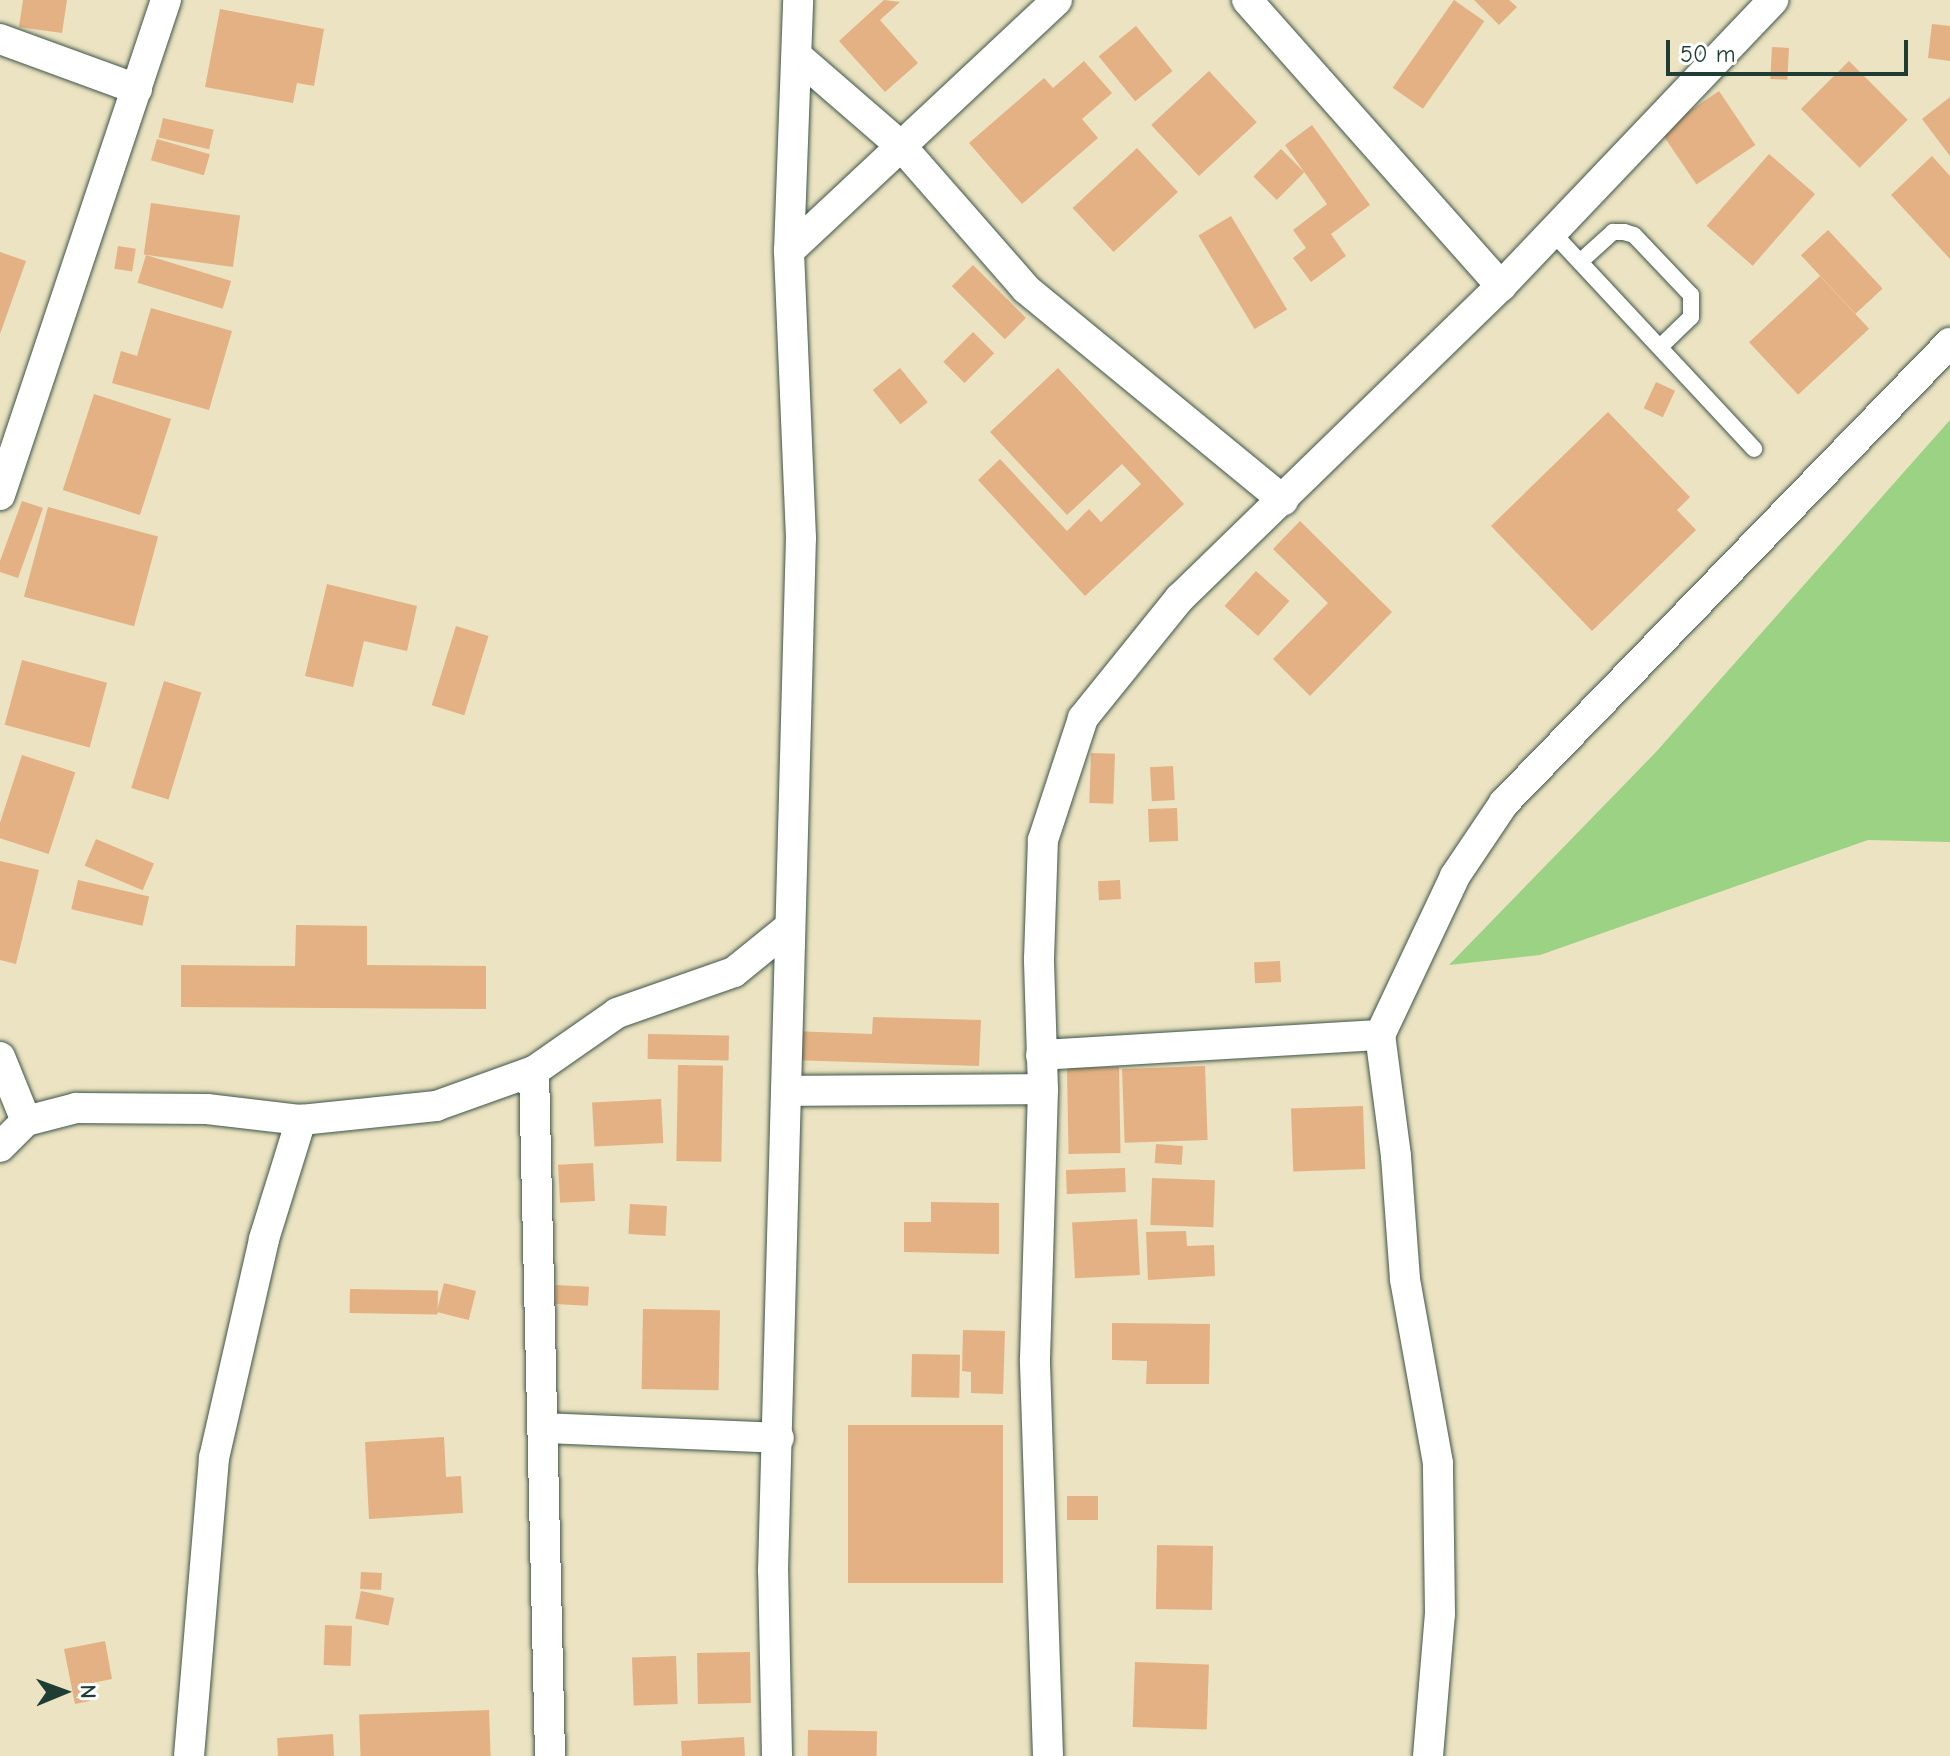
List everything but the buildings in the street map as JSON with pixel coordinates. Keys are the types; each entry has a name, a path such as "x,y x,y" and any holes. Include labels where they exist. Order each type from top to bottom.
{"street":[{"path":"0,495 166,0"},
{"path":"777,1756 773,1571 779,1438 787,929 801,538 789,251 798,0"},
{"path":"789,251 1057,0"},
{"path":"1247,0 1501,286"},
{"path":"1048,1756 1035,1359 1043,1089 1043,840 1083,718 1180,598 1501,286 1767,2"},
{"path":"0,39 137,89"},
{"path":"797,56 901,146 1026,289 1283,500"},
{"path":"1428,1756 1440,1614 1438,1463 1405,1279 1396,1156 1380,1035 1455,876 1504,803 1950,343"},
{"path":"0,1147 26,1121 76,1108 116,1105 301,1120 436,1106 534,1071 617,1013 734,972 787,929"},
{"path":"1041,1055 1380,1035"},
{"path":"0,1057 26,1121"},
{"path":"534,1071 550,1756"},
{"path":"786,1091 1043,1089"},
{"path":"189,1756 214,1458 264,1239 301,1120"},
{"path":"544,1428 779,1438"}],"lane":[{"path":"1551,231 1582,260 1754,449"},
{"path":"1582,260 1613,232 1634,235 1691,295 1691,317 1661,346"}],"green space":[{"path":"1950,420 1950,842 1868,840 1540,955 1449,965 1656,752"}]}
